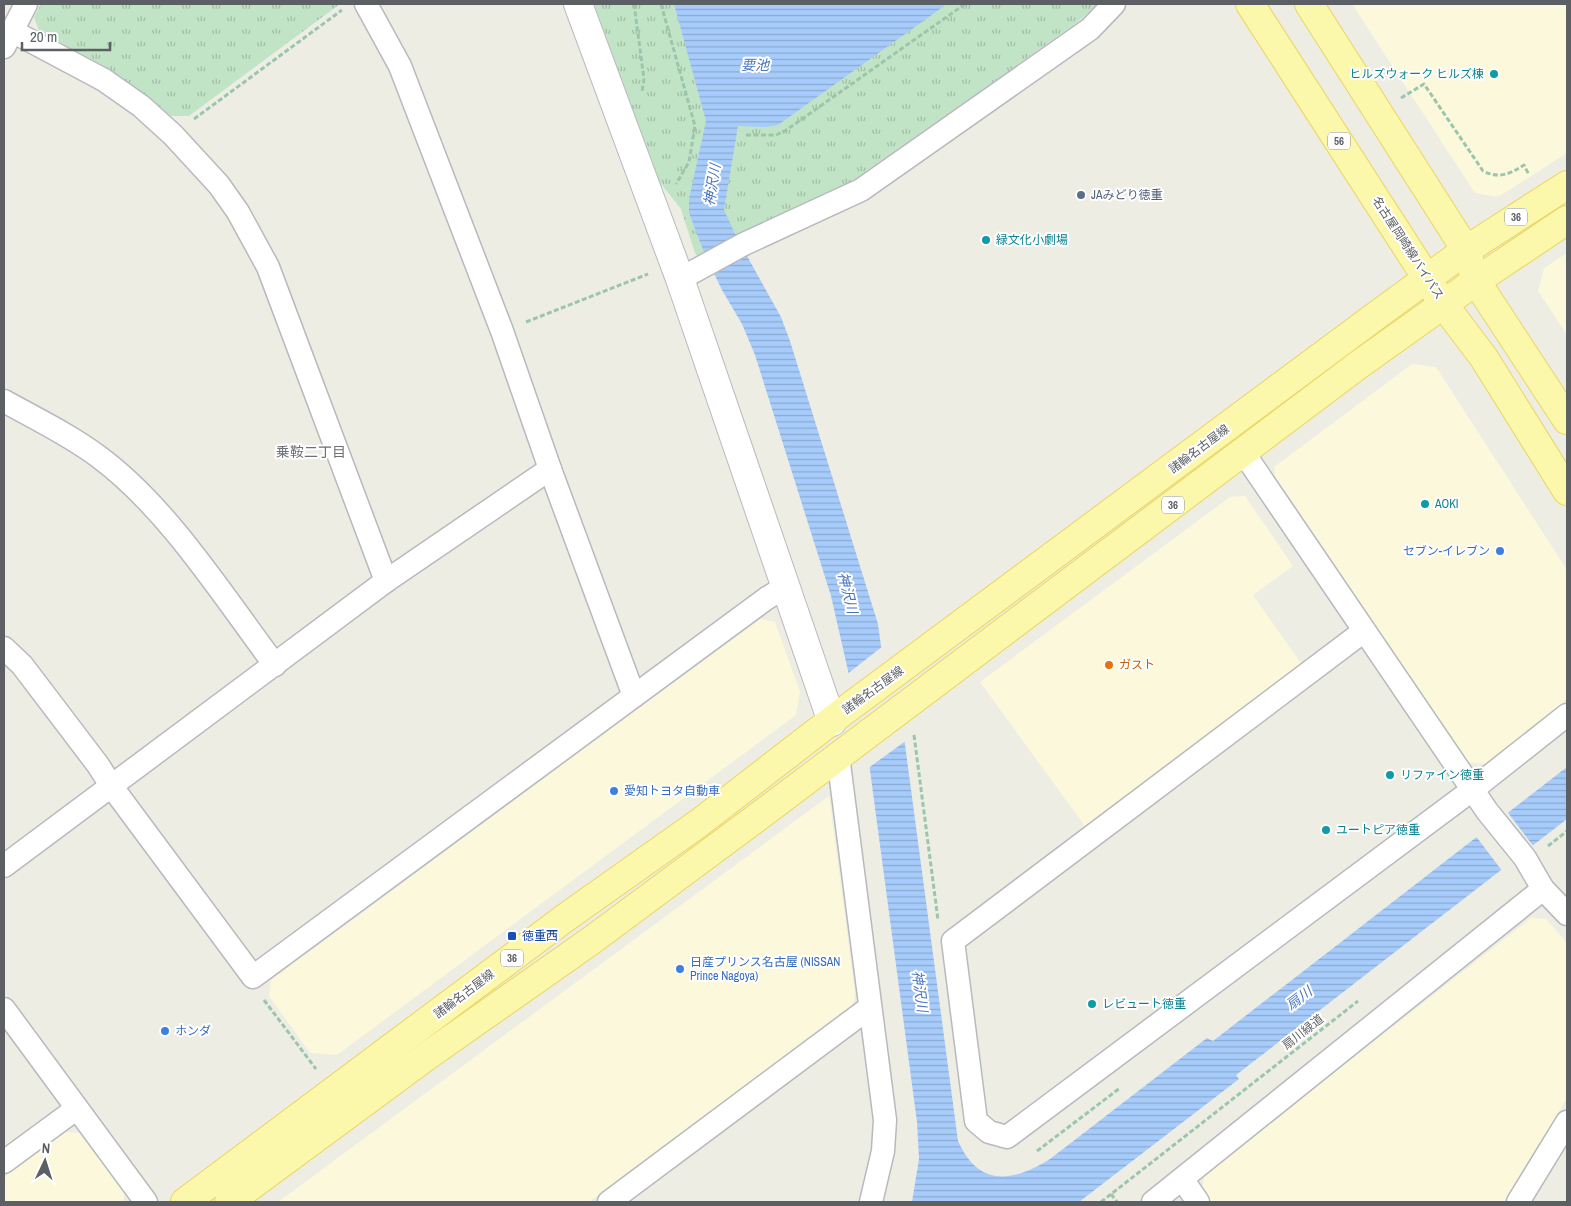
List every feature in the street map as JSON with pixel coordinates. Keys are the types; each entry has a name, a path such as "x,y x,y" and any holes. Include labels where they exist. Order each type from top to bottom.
{"main road":[{"name":"名古屋岡崎線バイパス","path":"1250,4 1444,304 1484,358 1567,491"},
{"path":"1309,4 1466,250 1476,281 1567,420"},
{"name":"諸輪名古屋線","path":"185,1202 565,918 699,823 836,718 1466,250 1567,185"},
{"name":"36","path":"229,1202 427,1056 592,940 1357,366 1476,281 1567,220"}],"street":[{"path":"26,4 8,39 104,80 141,106 173,135 238,212 268,267 386,581"},
{"path":"366,4 400,66 502,332 550,469 634,696"},
{"path":"578,4 677,271 787,586 836,718"},
{"path":"677,271 708,264 744,244 860,190 1090,29 1114,4"},
{"path":"4,401 74,440 100,457 165,517 275,665"},
{"path":"1243,452 1490,816 1525,858 1543,889 1567,914"},
{"path":"4,866 386,581 550,469"},
{"path":"4,648 22,665 98,765 112,787 253,977 767,598 787,586"},
{"path":"1364,631 953,941 976,1122 989,1132 1007,1137 1472,790 1567,714"},
{"path":"848,749 869,1008 884,1120 883,1151 871,1202"},
{"path":"1153,1202 1183,1180 1543,889"},
{"path":"609,1202 869,1008"},
{"path":"4,1009 146,1202"},
{"path":"4,1162 76,1109"},
{"path":"1518,1202 1567,1122"},
{"path":"1183,1180 1198,1202"}],"path":[{"path":"634,4 644,79 641,100"},
{"path":"661,4 695,126 689,162 675,186"},
{"path":"746,135 776,135 785,131 965,4"},
{"path":"173,135 343,10"},
{"path":"1401,98 1424,84 1483,171 1498,176 1507,174 1524,164 1534,182"},
{"path":"502,332 677,271"},
{"path":"907,705 938,921"},
{"path":"1546,848 1567,831"},
{"path":"253,977 259,993 319,1072"},
{"name":"扇川緑道","path":"1101,1202 1365,995"},
{"path":"1112,1194 1118,1202"}],"shaded area":[{"name":"ヒルズウォーク ヒルズ棟","path":"1352,4 1567,4 1567,153 1498,197 1475,193"},
{"path":"1567,253 1567,335 1538,291 1544,268"},
{"path":"1412,364 1436,367 1567,570 1567,699 1485,764 1468,762 1275,476 1274,467"},
{"path":"1245,496 1293,566 1253,595 1303,666 1087,829 980,682 1230,497"},
{"path":"760,619 775,622 800,692 796,715 337,1055 310,1053 269,996 271,980"},
{"path":"829,796 855,992 854,1001 851,1006 589,1202 278,1202"},
{"path":"1531,918 1546,919 1567,943 1567,1098 1505,1202 1209,1202 1202,1193 1204,1175"},
{"path":"65,1132 80,1133 125,1192 123,1202 4,1202 4,1177"}],"green space":[{"path":"41,4 340,4 189,116 171,116 141,91 108,68 39,31 34,17"},
{"path":"594,4 1098,4 1075,24 852,181 737,240 703,260 695,253 681,209 657,179"}],"water":[{"path":"674,4 947,4 778,125 767,127 738,126 724,210 737,238 781,317 790,341 878,624 881,646 904,737 958,1141 966,1156 976,1167 998,1176 1010,1176 1036,1167 1050,1159 1207,1038 1213,1041 1567,767 1567,819 1236,1075 1239,1079 1079,1202 912,1202 919,1159 917,1122 869,763 831,596 755,355 742,324 722,290 705,255 689,213 689,199 706,121"}],"pier":[{"path":"883,646 907,740 867,769 846,675"},
{"path":"1506,810 1534,847 1503,872 1475,835"}],"place":[{"name":"ヒルズウォーク ヒルズ棟","path":"1494,74"},
{"name":"JAみどり徳重","path":"1081,195"},
{"name":"緑文化小劇場","path":"986,240"},
{"name":"AOKI","path":"1425,504"},
{"name":"セブン-イレブン","path":"1500,551"},
{"name":"ガスト","path":"1109,665"},
{"name":"リファイン徳重","path":"1390,775"},
{"name":"愛知トヨタ自動車","path":"614,791"},
{"name":"ユートピア徳重","path":"1326,830"},
{"name":"徳重西","path":"512,936"},
{"name":"日産プリンス名古屋 (NISSAN Prince Nagoya)","path":"680,969"},
{"name":"レビュート徳重","path":"1092,1004"},
{"name":"ホンダ","path":"165,1031"}],"district":[{"name":"乗鞍二丁目","path":"311,452"}],"water label":[{"name":"要池","path":"755,65"},
{"name":"神沢川","path":"712,185"},
{"name":"神沢川","path":"848,593"},
{"name":"神沢川","path":"920,991"},
{"name":"扇川","path":"1299,998"}]}
